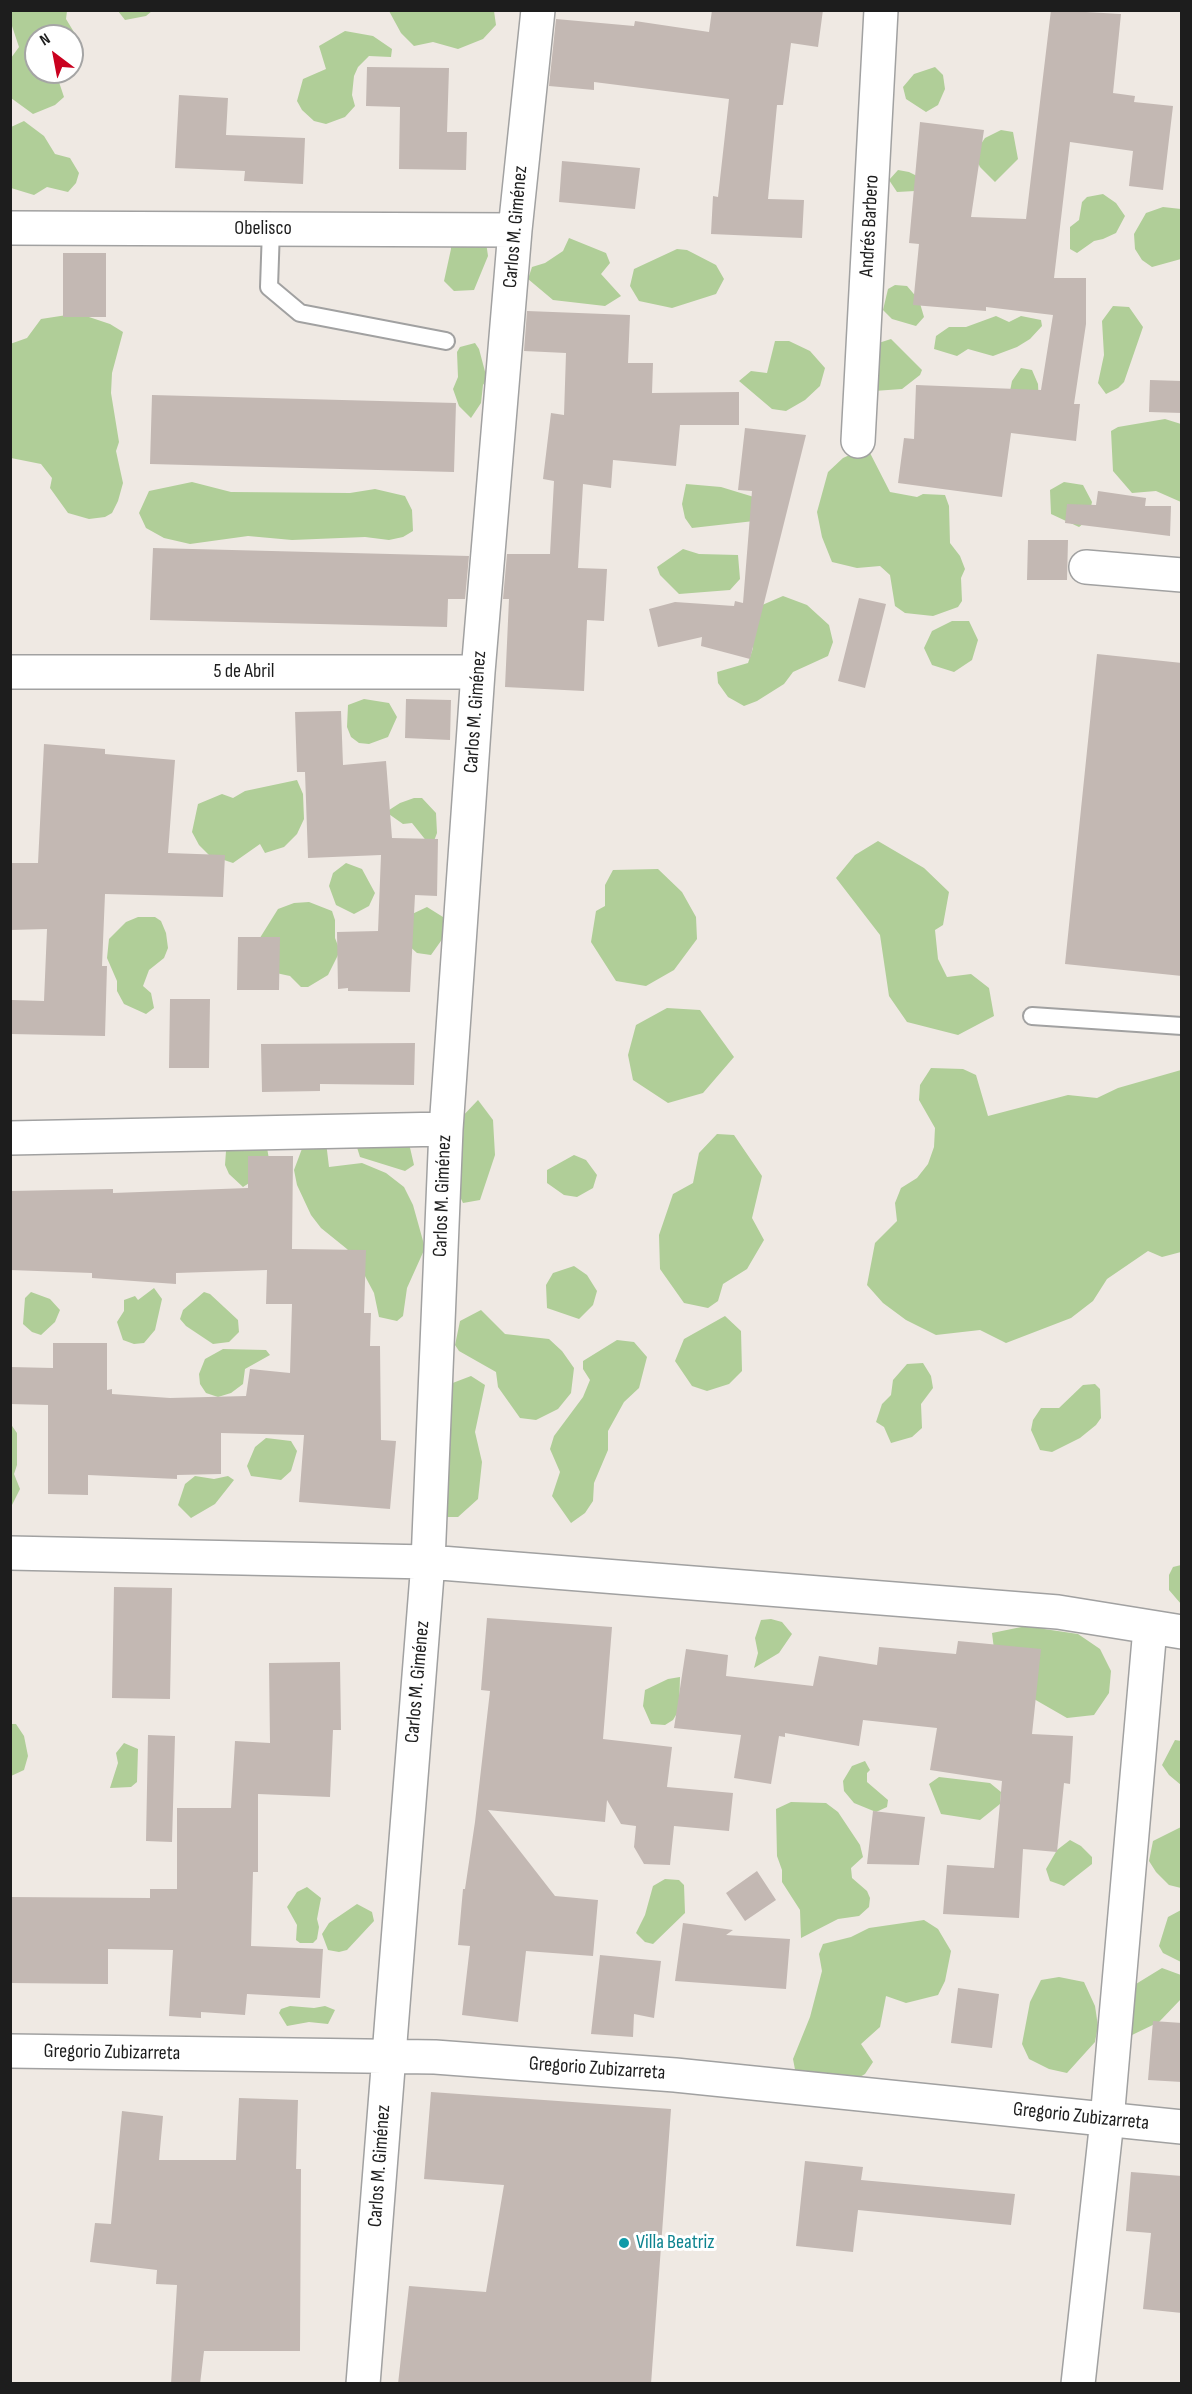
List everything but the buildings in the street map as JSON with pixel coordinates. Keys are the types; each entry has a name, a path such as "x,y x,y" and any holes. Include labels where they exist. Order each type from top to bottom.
{"street":[{"name":"Carlos M. Giménez","path":"363,2384 428,1562 446,1129 478,672 515,230 538,10"},
{"name":"Andrés Barbero","path":"858,441 881,10"},
{"name":"Obelisco","path":"10,228 515,230"},
{"path":"1086,567 1182,575"},
{"name":"5 de Abril","path":"10,672 478,672"},
{"path":"10,1138 446,1129"},
{"path":"10,1553 428,1562 1058,1612 1182,1632"},
{"path":"1078,2384 1107,2120 1150,1628"},
{"name":"Gregorio Zubizarreta","path":"10,2051 435,2057 675,2075 1182,2127"}],"lane":[{"path":"271,229 269,287 300,313 446,341"},
{"path":"1032,1016 1182,1026"}],"green space":[{"path":"11,10 67,11 66,19 69,24 24,24 24,84 60,84 64,97 55,105 33,114 11,98 11,58 19,47 11,23"},
{"path":"118,11 152,11 146,16 125,20"},
{"path":"389,11 494,11 496,25 483,39 458,49 433,42 414,46 401,33"},
{"path":"345,31 373,36 392,49 391,57 369,56 358,67 354,76 352,95 355,106 345,117 326,124 314,121 302,110 297,101 303,79 326,69 319,46"},
{"path":"935,67 943,75 945,89 938,105 926,112 906,99 903,87 914,74"},
{"path":"24,121 44,136 55,154 70,158 79,173 76,183 68,192 47,187 34,195 11,188 11,127"},
{"path":"1001,130 1013,132 1018,159 995,182 980,167 974,154 985,138"},
{"path":"898,170 909,172 927,181 915,191 897,192 889,180"},
{"path":"1103,194 1116,203 1125,216 1116,233 1094,241 1077,253 1070,249 1070,227 1079,220 1082,202 1087,197"},
{"path":"1163,207 1181,209 1181,259 1152,267 1142,260 1135,249 1134,234 1146,213"},
{"path":"450,235 486,242 488,256 474,290 454,291 444,281 451,249"},
{"path":"569,238 606,253 610,263 601,274 621,296 605,306 553,300 528,279 532,267 545,263 563,251"},
{"path":"677,249 687,250 716,265 724,279 716,294 672,308 639,301 630,286 634,269"},
{"path":"895,285 907,286 919,300 924,317 916,326 892,319 883,310 888,289"},
{"path":"1113,306 1129,307 1143,327 1124,382 1106,394 1098,383 1104,355 1102,321"},
{"path":"83,315 110,324 123,332 112,373 111,393 119,442 116,451 123,483 112,513 105,517 89,519 68,513 50,488 52,478 41,464 11,458 10,344 27,338 41,319"},
{"path":"996,316 1009,322 1021,316 1041,320 1042,326 1030,339 1017,347 993,356 968,349 957,356 934,349 936,336 949,327 966,327"},
{"path":"891,339 922,370 920,375 902,389 874,391 860,349"},
{"path":"775,341 789,341 810,351 825,368 820,386 805,400 786,411 772,409 739,381 751,371 767,373"},
{"path":"475,343 479,349 487,379 483,385 481,403 471,418 459,406 453,389 458,377 457,352 460,347"},
{"path":"1021,368 1032,370 1038,384 1039,405 1009,396 1012,381"},
{"path":"1165,419 1181,424 1181,502 1156,491 1132,493 1113,471 1111,431 1118,427"},
{"path":"854,453 870,453 890,492 917,497 923,494 945,495 949,506 950,543 960,556 965,569 961,578 962,601 958,607 933,616 905,613 895,606 890,575 880,566 857,568 832,562 822,537 817,512 828,472 843,458"},
{"path":"192,482 231,492 350,493 375,489 405,496 412,510 413,531 403,537 389,540 365,537 292,540 248,536 190,544 164,538 146,528 139,513 149,491"},
{"path":"1064,482 1083,485 1092,502 1088,520 1079,527 1051,514 1050,490"},
{"path":"686,484 721,487 767,501 763,520 692,528 685,518 682,504"},
{"path":"683,549 699,554 738,555 740,579 730,590 679,594 660,575 657,567"},
{"path":"783,596 807,605 829,625 833,642 828,656 793,672 784,684 757,701 744,706 728,697 718,683 717,672 748,663 753,648 753,609"},
{"path":"952,621 969,621 978,640 972,660 954,672 932,665 924,648 932,631"},
{"path":"364,699 389,703 397,717 388,737 369,744 359,743 351,737 347,727 348,705"},
{"path":"297,780 303,794 304,819 297,834 284,847 265,853 260,844 233,863 209,855 199,845 192,832 198,804 222,794 233,798 245,791"},
{"path":"414,798 422,798 436,813 437,833 434,841 428,843 412,823 403,824 386,812"},
{"path":"878,841 924,868 949,892 943,925 935,930 938,959 947,977 971,974 989,988 994,1016 958,1035 907,1022 889,996 880,935 836,878 855,855"},
{"path":"346,863 362,869 375,893 369,906 354,914 336,905 329,886 333,873"},
{"path":"658,869 682,892 696,917 697,939 674,970 646,986 616,981 591,942 596,911 605,906 605,885 613,870"},
{"path":"309,902 332,911 335,920 335,938 340,951 328,975 308,987 301,987 290,976 276,973 258,941 278,909 294,903"},
{"path":"427,907 443,917 448,931 431,955 417,953 407,944 410,915"},
{"path":"138,917 155,917 161,921 166,933 168,948 164,958 149,970 143,986 151,993 154,1008 146,1014 124,1004 117,991 117,981 107,958 109,939 126,922"},
{"path":"667,1008 700,1010 734,1057 703,1093 668,1103 633,1080 628,1055 636,1025"},
{"path":"931,1068 963,1069 976,1075 988,1116 1068,1095 1097,1098 1118,1088 1181,1070 1181,1252 1162,1257 1148,1251 1107,1279 1093,1301 1071,1318 1006,1343 980,1330 936,1335 906,1320 883,1303 867,1285 875,1243 897,1221 895,1203 901,1188 917,1178 928,1164 934,1147 935,1128 919,1100 920,1085"},
{"path":"478,1100 493,1120 495,1155 480,1200 463,1203 453,1182 458,1121"},
{"path":"243,1134 266,1142 270,1165 266,1172 243,1187 229,1174 225,1165 226,1151"},
{"path":"717,1134 734,1135 762,1176 752,1218 764,1240 747,1269 723,1284 718,1301 708,1308 684,1303 660,1269 659,1235 673,1194 693,1183 699,1153"},
{"path":"408,1139 414,1165 405,1171 360,1157 355,1141"},
{"path":"326,1142 329,1167 362,1163 386,1173 404,1187 413,1205 425,1248 407,1288 403,1316 397,1321 379,1317 374,1293 357,1261 347,1249 321,1228 311,1215 297,1185 294,1170 303,1146"},
{"path":"574,1155 586,1160 597,1175 593,1188 577,1197 564,1195 547,1183 547,1170"},
{"path":"574,1266 587,1275 597,1291 593,1305 579,1319 547,1308 546,1285 553,1273"},
{"path":"154,1288 162,1299 155,1330 144,1343 134,1344 123,1340 117,1322 124,1311 124,1300 135,1296 138,1300"},
{"path":"31,1292 50,1299 60,1310 55,1322 41,1335 32,1332 23,1324 25,1298"},
{"path":"204,1292 210,1294 238,1320 239,1332 229,1342 213,1344 186,1326 180,1319 183,1310"},
{"path":"481,1310 505,1334 549,1339 562,1351 574,1368 571,1393 558,1409 536,1420 520,1418 498,1387 496,1372 459,1351 455,1345 460,1321"},
{"path":"725,1316 741,1331 742,1371 729,1384 707,1391 692,1386 675,1361 684,1339"},
{"path":"617,1340 634,1342 647,1357 639,1388 624,1402 608,1431 608,1450 594,1483 593,1501 585,1513 571,1523 552,1496 560,1472 550,1449 554,1436 583,1397 590,1380 583,1369 583,1361"},
{"path":"223,1349 266,1350 270,1355 245,1369 243,1384 231,1393 218,1397 206,1393 200,1384 199,1374 205,1359"},
{"path":"923,1363 931,1376 933,1388 921,1404 922,1428 912,1437 891,1443 884,1427 876,1422 882,1404 891,1395 893,1380 907,1364"},
{"path":"471,1376 485,1385 475,1432 482,1462 478,1499 458,1517 432,1517 450,1384"},
{"path":"1095,1384 1100,1389 1101,1418 1096,1425 1080,1438 1052,1452 1040,1450 1031,1430 1033,1420 1041,1408 1059,1408 1083,1385"},
{"path":"10,1423 17,1433 17,1465 14,1474 20,1489 11,1507"},
{"path":"266,1438 291,1441 297,1451 291,1471 281,1480 251,1476 247,1466 255,1447"},
{"path":"195,1476 214,1479 228,1476 234,1480 215,1504 191,1518 178,1505 185,1484"},
{"path":"1182,1565 1181,1604 1169,1590 1169,1575 1173,1567"},
{"path":"771,1619 782,1622 792,1634 779,1653 754,1668 758,1653 755,1638 761,1620"},
{"path":"1036,1624 1044,1629 1078,1634 1100,1649 1111,1671 1109,1693 1094,1715 1067,1718 1027,1695 994,1649 992,1633"},
{"path":"680,1677 679,1710 673,1720 665,1725 651,1724 643,1706 645,1690 668,1679"},
{"path":"10,1724 16,1724 24,1736 28,1756 24,1770 11,1776"},
{"path":"1175,1740 1181,1741 1181,1785 1169,1775 1162,1765"},
{"path":"124,1743 138,1749 137,1782 131,1787 110,1788 118,1763 116,1753"},
{"path":"865,1761 870,1770 867,1773 867,1782 888,1800 887,1807 876,1812 854,1803 844,1791 843,1781 852,1766"},
{"path":"939,1777 990,1783 1001,1792 1000,1804 980,1820 941,1814 929,1784"},
{"path":"791,1802 826,1803 838,1812 860,1845 863,1857 851,1868 852,1878 867,1891 870,1898 869,1907 859,1916 838,1919 801,1938 800,1910 782,1882 782,1870 777,1856 776,1809"},
{"path":"1182,1827 1181,1888 1169,1885 1149,1861 1153,1841"},
{"path":"1070,1840 1081,1846 1092,1857 1092,1864 1064,1886 1050,1881 1046,1869 1057,1850"},
{"path":"665,1879 679,1880 684,1885 685,1913 653,1944 645,1942 636,1933 645,1915 653,1886"},
{"path":"307,1887 321,1898 317,1919 319,1927 317,1939 313,1943 300,1943 296,1940 297,1925 287,1907 297,1892"},
{"path":"357,1904 372,1912 374,1921 347,1950 339,1952 328,1950 322,1934 329,1923"},
{"path":"1181,1910 1181,1962 1163,1953 1159,1946 1168,1917"},
{"path":"924,1920 938,1929 951,1951 945,1981 938,1995 906,2003 886,1996 880,2027 861,2044 873,2062 865,2074 838,2090 797,2080 793,2059 810,2017 822,1971 819,1954 823,1944 851,1937 869,1928"},
{"path":"1162,1968 1181,1975 1181,1999 1159,2022 1132,2035 1125,2027 1131,1987"},
{"path":"1059,1977 1084,1982 1095,2006 1098,2026 1095,2042 1067,2073 1049,2069 1029,2059 1022,2044 1030,2002 1041,1980"},
{"path":"290,2006 314,2008 325,2006 335,2010 328,2024 309,2022 287,2026 279,2013 281,2009"}],"place":[{"name":"Villa Beatriz","path":"624,2243"}]}
